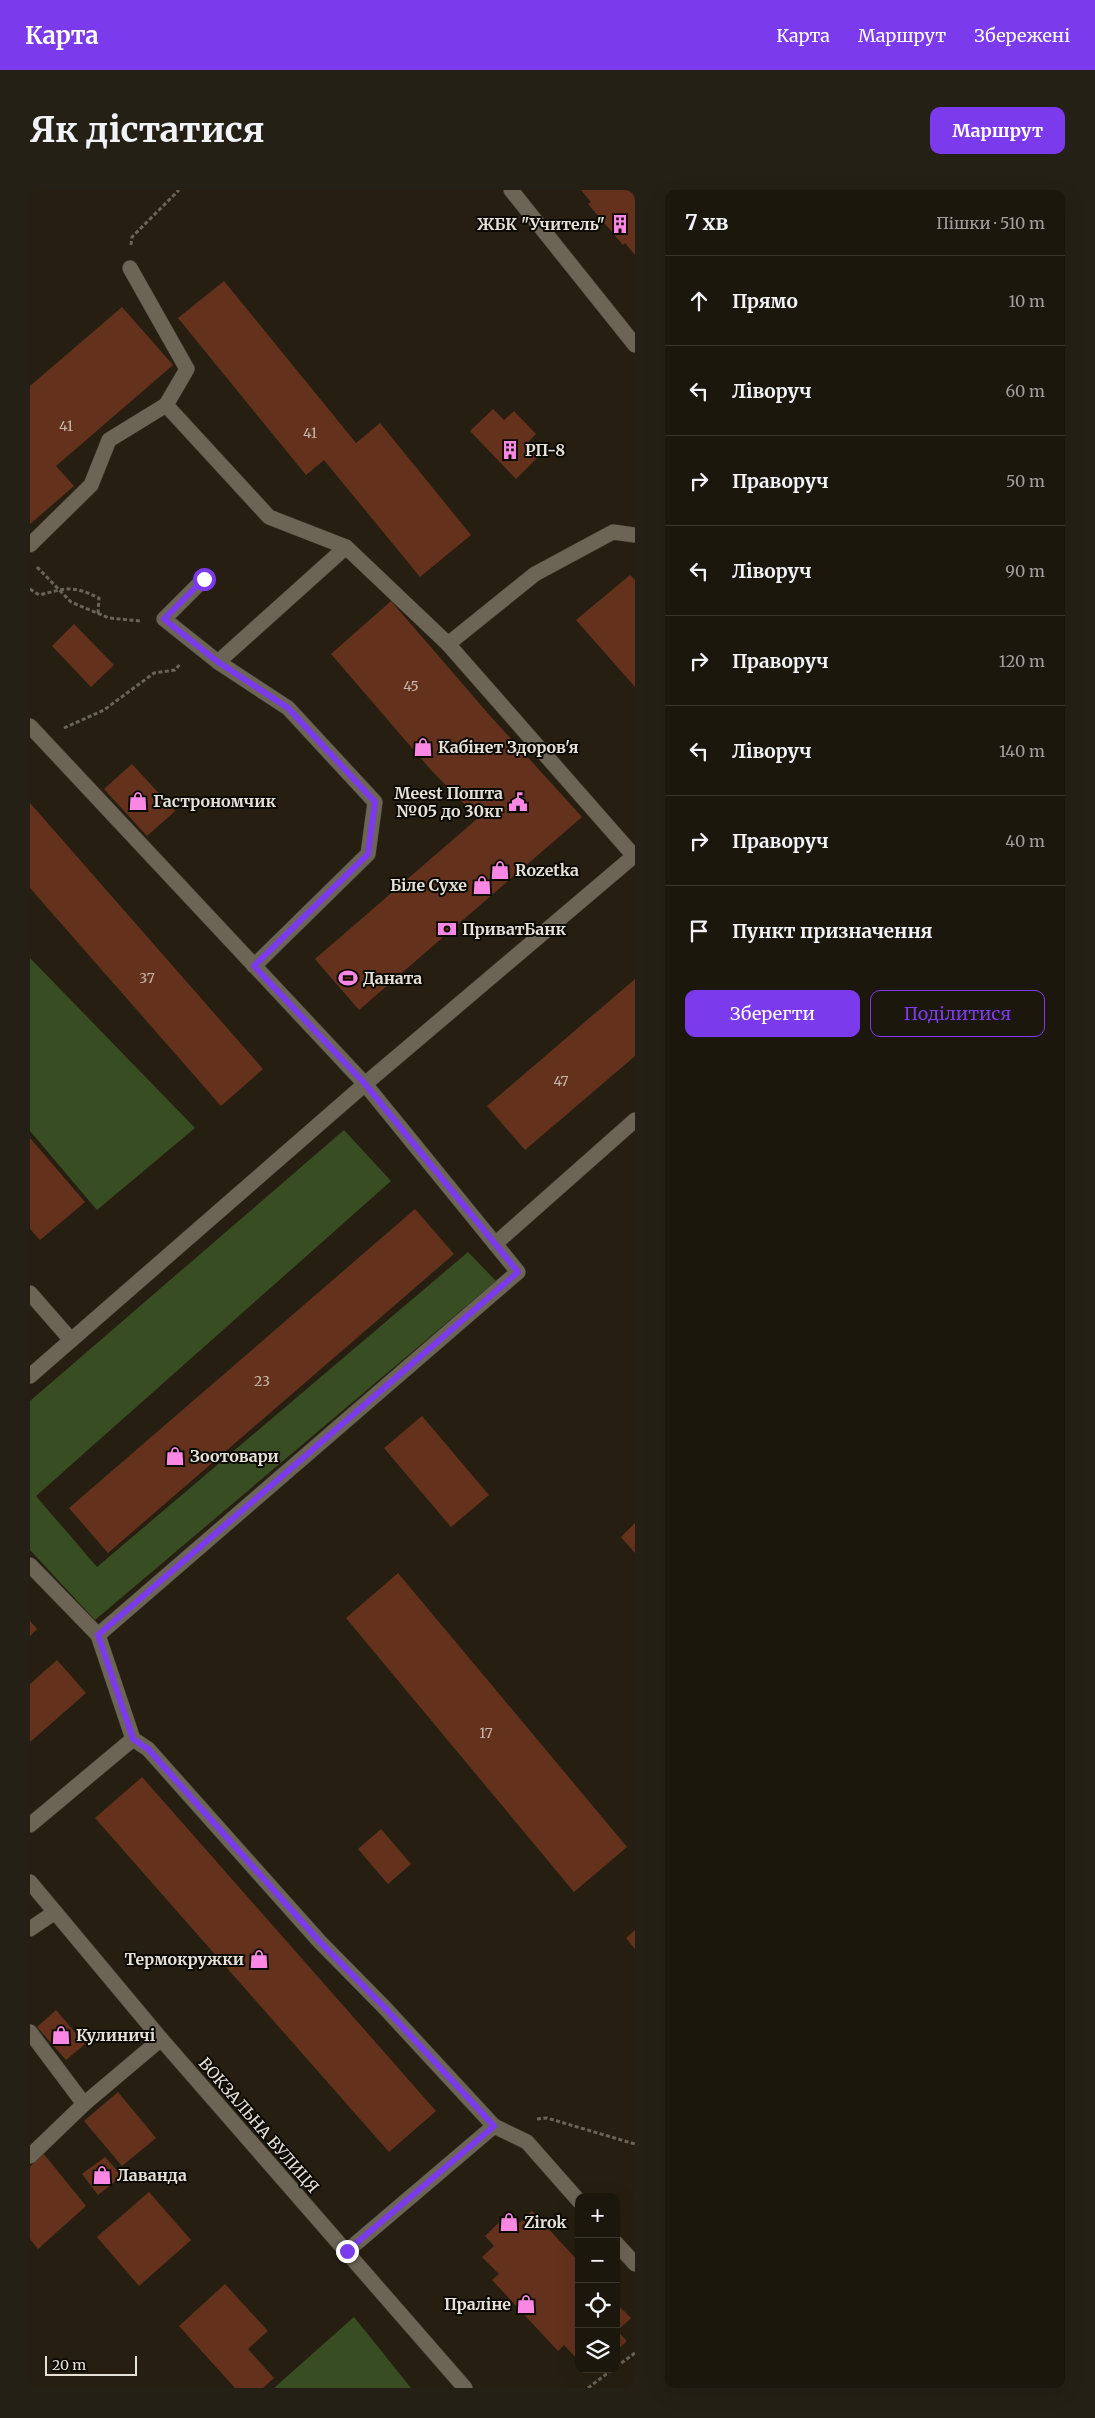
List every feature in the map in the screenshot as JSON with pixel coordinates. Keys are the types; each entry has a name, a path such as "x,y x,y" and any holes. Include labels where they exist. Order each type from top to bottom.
{"street":[{"path":"511,190 635,345"},
{"path":"30,544 91,485 109,440 166,405 187,369 130,268"},
{"path":"30,1376 365,1084 634,856 448,644 346,547 269,517 166,405"},
{"path":"448,644 535,574 613,532 635,535"},
{"path":"218,662 346,547"},
{"path":"204,579 164,619 218,662 288,708 375,802 368,854 254,966"},
{"path":"30,726 365,1084 518,1272 98,1635"},
{"path":"495,1244 635,1120"},
{"path":"30,1293 71,1340"},
{"path":"30,1565 98,1635 133,1739 148,1749 320,1942 384,2007 494,2126 527,2142 575,2196"},
{"path":"30,1825 133,1739"},
{"name":"ВОКЗАЛЬНА ВУЛИЦЯ","path":"30,1882 161,2039 465,2388"},
{"path":"30,1930 55,1912"},
{"path":"30,2032 84,2104"},
{"path":"30,2156 84,2104 161,2039"},
{"path":"347,2251 494,2126"},
{"path":"620,2247 635,2264"}],"path":[{"path":"130,268 132,237 179,190"},
{"path":"36,566 71,602 98,614 109,618 133,621 164,619"},
{"path":"30,588 39,595 79,588 99,598 98,614"},
{"path":"41,738 104,710 154,673 175,670 196,645"},
{"path":"494,2126 547,2118 635,2144"},
{"path":"620,2364 635,2353"},
{"path":"588,2388 608,2373"}],"green space":[{"path":"30,958 195,1128 97,1210 30,1131"},
{"path":"344,1130 391,1181 36,1496 97,1567 468,1252 496,1281 95,1620 30,1550 30,1401"},
{"path":"354,2317 411,2388 274,2388"}],"building":[{"name":"ЖБК \"Учитель\"","path":"581,190 635,190 635,255 625,243 623,245 588,204 591,202"},
{"path":"224,281 356,443 380,423 471,535 420,577 324,460 306,475 178,318"},
{"path":"122,307 173,365 56,466 74,486 30,524 30,386"},
{"name":"РП-8","path":"493,409 504,420 514,411 536,434 527,443 539,456 516,479 470,431"},
{"path":"630,575 635,580 635,687 576,620"},
{"path":"391,601 492,718 582,817 359,1010 315,959 478,818 431,770 331,654"},
{"path":"74,624 114,665 91,687 52,646"},
{"path":"132,764 175,811 147,836 104,789"},
{"path":"30,803 263,1069 221,1106 30,888"},
{"path":"635,979 635,1056 525,1150 487,1106"},
{"path":"30,1138 85,1202 40,1240 30,1229"},
{"path":"415,1209 454,1254 108,1553 69,1508"},
{"path":"422,1416 489,1495 451,1527 384,1448"},
{"path":"635,1523 635,1553 621,1537"},
{"path":"398,1573 627,1847 574,1892 346,1618"},
{"path":"30,1621 37,1629 30,1636"},
{"path":"57,1660 86,1693 30,1742 30,1684"},
{"path":"142,1777 436,2111 389,2152 95,1818"},
{"path":"381,1829 411,1864 388,1884 358,1849"},
{"path":"635,1930 635,1949 626,1938"},
{"name":"Кулиничі","path":"56,2010 85,2044 66,2060 37,2027"},
{"path":"118,2092 156,2138 122,2166 84,2121"},
{"path":"43,2153 86,2206 38,2249 30,2239 30,2167"},
{"name":"Лаванда","path":"105,2157 122,2176 98,2195 82,2174"},
{"path":"149,2192 191,2240 139,2286 97,2237"},
{"path":"532,2211 575,2258 575,2357 564,2345 558,2351 492,2280 499,2274 482,2257 494,2246 485,2236 510,2212 519,2223"},
{"path":"225,2284 268,2331 248,2349 274,2378 263,2388 235,2388 179,2326"},
{"path":"620,2307 631,2318 620,2328"},
{"path":"620,2334 627,2341 620,2347"}],"place":[{"name":"ЖБК \"Учитель\"","path":"620,224"},
{"name":"РП-8","path":"510,450"},
{"name":"Кабінет Здоров'я","path":"423,747"},
{"name":"Гастрономчик","path":"138,801"},
{"name":"Meest Пошта №05 до 30кг","path":"518,802"},
{"name":"Rozetka","path":"500,870"},
{"name":"Біле Сухе","path":"482,885"},
{"name":"ПриватБанк","path":"447,929"},
{"name":"Даната","path":"348,978"},
{"name":"Зоотовари","path":"175,1456"},
{"name":"Термокружки","path":"259,1959"},
{"name":"Кулиничі","path":"61,2035"},
{"name":"Лаванда","path":"102,2175"},
{"name":"Zirok","path":"509,2222"},
{"name":"Праліне","path":"526,2304"}],"route":[{"path":"204,579 164,619 218,662 288,708 375,802 368,854 254,966 365,1084 518,1272 98,1635 133,1739 148,1749 320,1942 384,2007 494,2126 347,2251"}]}
